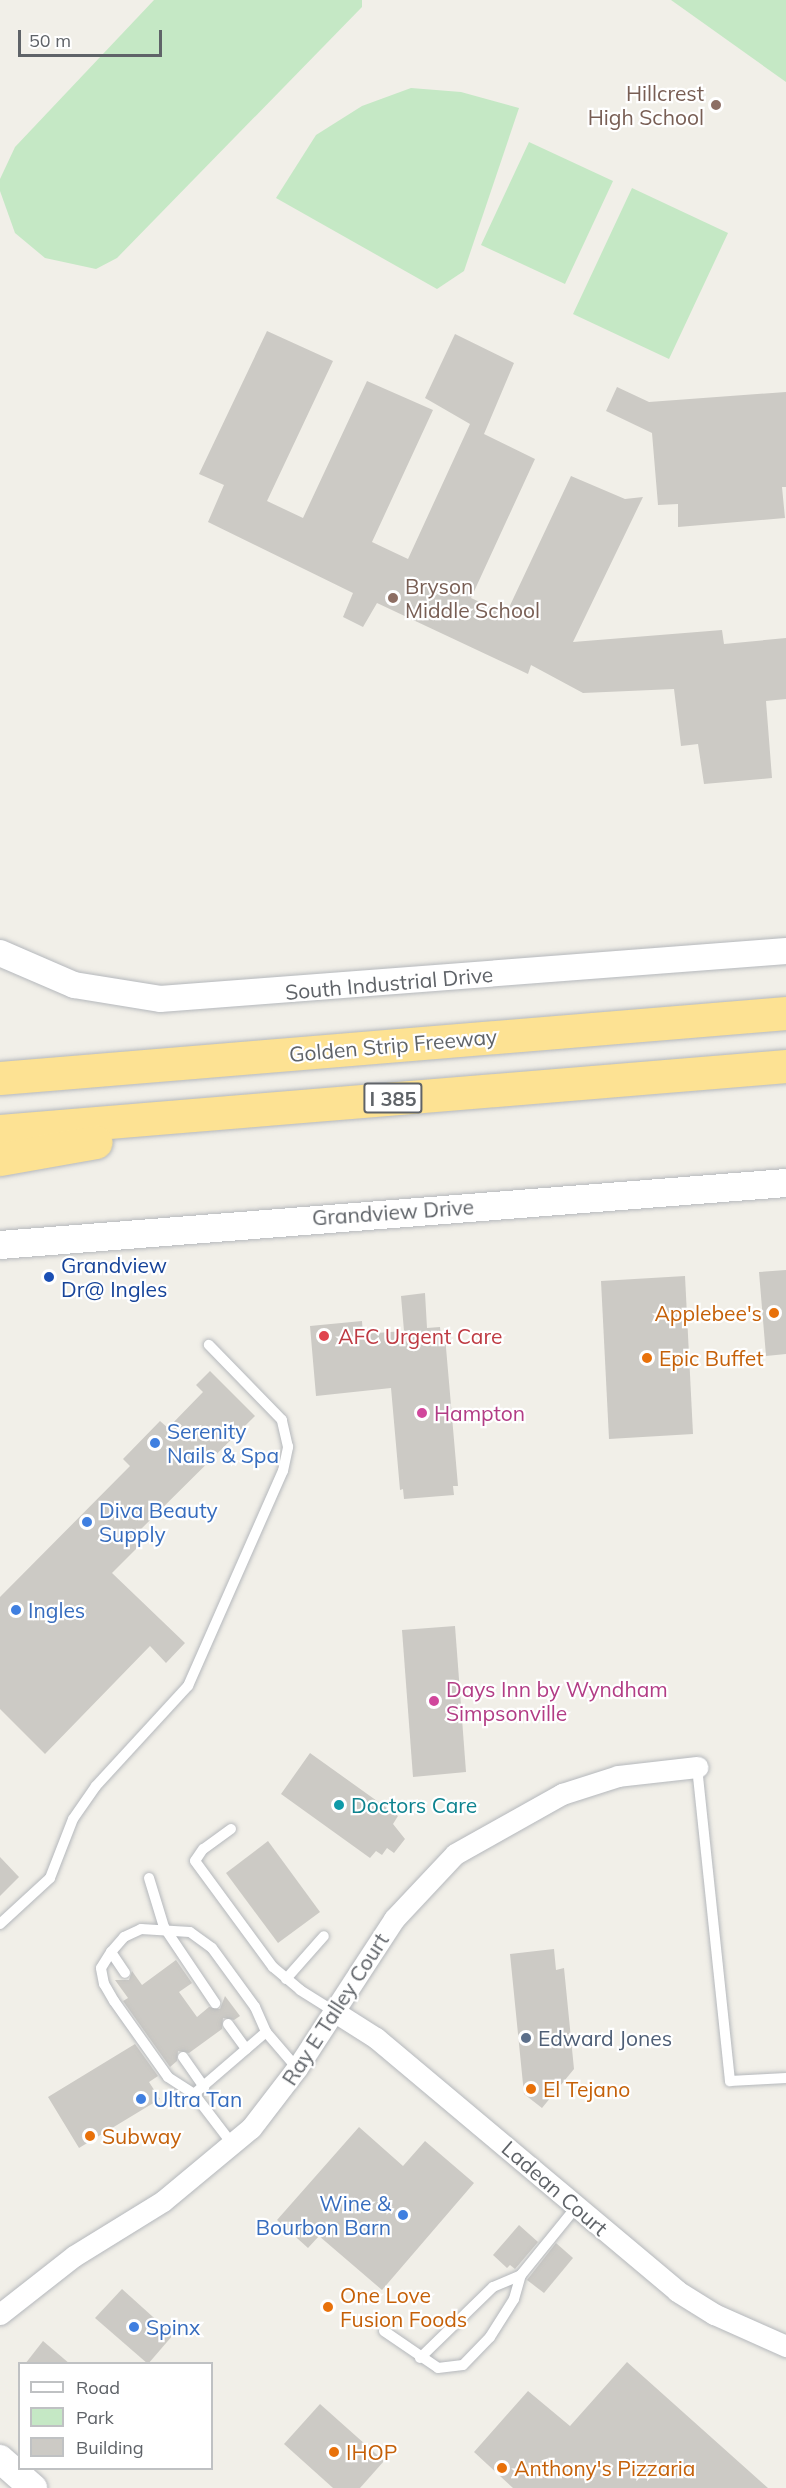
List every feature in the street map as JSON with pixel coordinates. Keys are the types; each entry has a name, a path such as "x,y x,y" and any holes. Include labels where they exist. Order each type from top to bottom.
{"highway":[{"name":"Golden Strip Freeway","path":"0,1078 786,1013"},
{"path":"0,1055 300,1053"},
{"name":"I 385","path":"0,1131 786,1066"},
{"path":"0,1159 298,1106"}],"main road":[{"name":"Grandview Drive","path":"0,1245 786,1182"},
{"path":"0,2459 33,2488"}],"street":[{"name":"South Industrial Drive","path":"0,953 74,986 160,999 786,951"},
{"name":"Ray E Talley Court","path":"0,2314 74,2256 163,2201 233,2145 297,2068 394,1918 422,1885 464,1848 562,1794 618,1776 696,1767"},
{"name":"Ladean Court","path":"335,2012 376,2038 677,2290 714,2314 786,2346"}],"lane":[{"path":"0,1924 50,1878 73,1819 96,1786 188,1686 283,1471 288,1447 282,1420 209,1345"},
{"path":"696,1767 730,2081 786,2078"},
{"path":"231,1829 203,1849 195,1861 273,1967 335,2012"},
{"path":"150,1878 164,1927 215,2003"},
{"path":"233,2145 194,2094 168,2077 114,2001 104,1984 101,1968 111,1952 124,1937 141,1929 164,1927 190,1932 212,1948 255,2007 266,2032 297,2068"},
{"path":"286,1978 324,1936"},
{"path":"111,1952 125,1973"},
{"path":"228,2024 246,2049"},
{"path":"194,2094 266,2032"},
{"path":"183,2057 204,2087"},
{"path":"384,2331 420,2358 438,2368 463,2365 490,2337 514,2300 521,2275 577,2206"},
{"path":"420,2358 493,2287 521,2275"}],"green space":[{"path":"154,0 362,0 362,7 117,258 96,269 45,258 15,233 0,191 0,179 15,147"},
{"path":"671,0 786,0 786,82"},
{"path":"411,88 461,92 519,108 464,271 437,289 276,198 316,135 362,106"},
{"path":"529,142 613,181 565,284 481,245"},
{"path":"632,188 728,233 669,359 573,314"}],"building":[{"path":"267,331 333,361 267,501 303,518 367,381 433,410 372,542 408,559 470,424 425,398 455,334 514,363 484,434 535,459 471,598 506,614 571,476 625,499 643,497 573,642 722,630 724,644 786,638 786,699 766,701 772,778 704,784 698,744 681,746 674,689 583,693 531,665 528,674 377,603 363,627 343,617 353,593 208,522 224,485 199,474"},
{"path":"617,387 649,402 786,392 786,487 782,487 785,518 678,527 678,504 658,505 652,433 606,411"},
{"name":"Applebee's","path":"786,1270 786,1354 766,1356 759,1272"},
{"name":"Epic Buffet","path":"685,1276 693,1434 609,1439 601,1281"},
{"name":"Hampton","path":"425,1293 427,1328 440,1327 441,1337 445,1336 458,1486 453,1486 454,1495 404,1499 403,1489 400,1490 391,1388 316,1396 310,1326 362,1321 363,1334 404,1331 401,1296"},
{"path":"210,1371 255,1416 131,1539 138,1547 112,1573 185,1643 166,1663 150,1646 45,1754 0,1709 0,1597 130,1466 123,1459 160,1421 168,1428 203,1392 196,1385"},
{"name":"Days Inn by Wyndham Simpsonville","path":"455,1626 466,1772 413,1777 402,1630"},
{"name":"Doctors Care","path":"310,1753 398,1816 393,1824 405,1839 394,1853 387,1848 382,1855 376,1851 370,1858 281,1794"},
{"path":"268,1841 320,1912 278,1943 226,1873"},
{"path":"0,1857 19,1877 0,1896"},
{"path":"554,1949 556,1970 564,1968 574,2069 542,2108 524,2094 510,1954"},
{"path":"176,1960 192,1983 179,1992 197,2017 209,2007 220,2009 225,1996 240,2016 234,2020 223,2018 222,2029 189,2053 178,2051 177,2061 170,2067 123,2001 128,1998 115,1980 129,1980 132,1971 142,1985"},
{"path":"135,2044 158,2076 149,2082 160,2099 79,2148 48,2097"},
{"path":"359,2127 403,2166 425,2141 474,2183 382,2290 319,2236 308,2248 277,2220"},
{"path":"519,2225 538,2242 515,2269 510,2265 507,2268 493,2255"},
{"path":"556,2243 573,2258 544,2293 527,2280"},
{"name":"Spinx","path":"122,2289 173,2335 150,2362 146,2362 95,2318"},
{"path":"43,2341 68,2362 27,2362"},
{"path":"627,2362 768,2488 513,2488 474,2452 528,2391 570,2426"},
{"name":"IHOP","path":"320,2404 384,2461 360,2488 333,2488 284,2444"}],"place":[{"name":"Hillcrest High School","path":"716,105"},
{"name":"Bryson Middle School","path":"393,598"},
{"name":"Grandview Dr@ Ingles","path":"49,1277"},
{"name":"Applebee's","path":"774,1313"},
{"name":"AFC Urgent Care","path":"324,1336"},
{"name":"Epic Buffet","path":"647,1358"},
{"name":"Hampton","path":"422,1413"},
{"name":"Serenity Nails & Spa","path":"155,1443"},
{"name":"Diva Beauty Supply","path":"87,1522"},
{"name":"Ingles","path":"16,1610"},
{"name":"Days Inn by Wyndham Simpsonville","path":"434,1701"},
{"name":"Doctors Care","path":"339,1805"},
{"name":"Edward Jones","path":"526,2038"},
{"name":"El Tejano","path":"531,2089"},
{"name":"Ultra Tan","path":"141,2099"},
{"name":"Subway","path":"90,2136"},
{"name":"Wine & Bourbon Barn","path":"403,2215"},
{"name":"One Love Fusion Foods","path":"328,2307"},
{"name":"Spinx","path":"134,2327"},
{"name":"IHOP","path":"334,2452"},
{"name":"Anthony's Pizzaria","path":"502,2468"}]}
